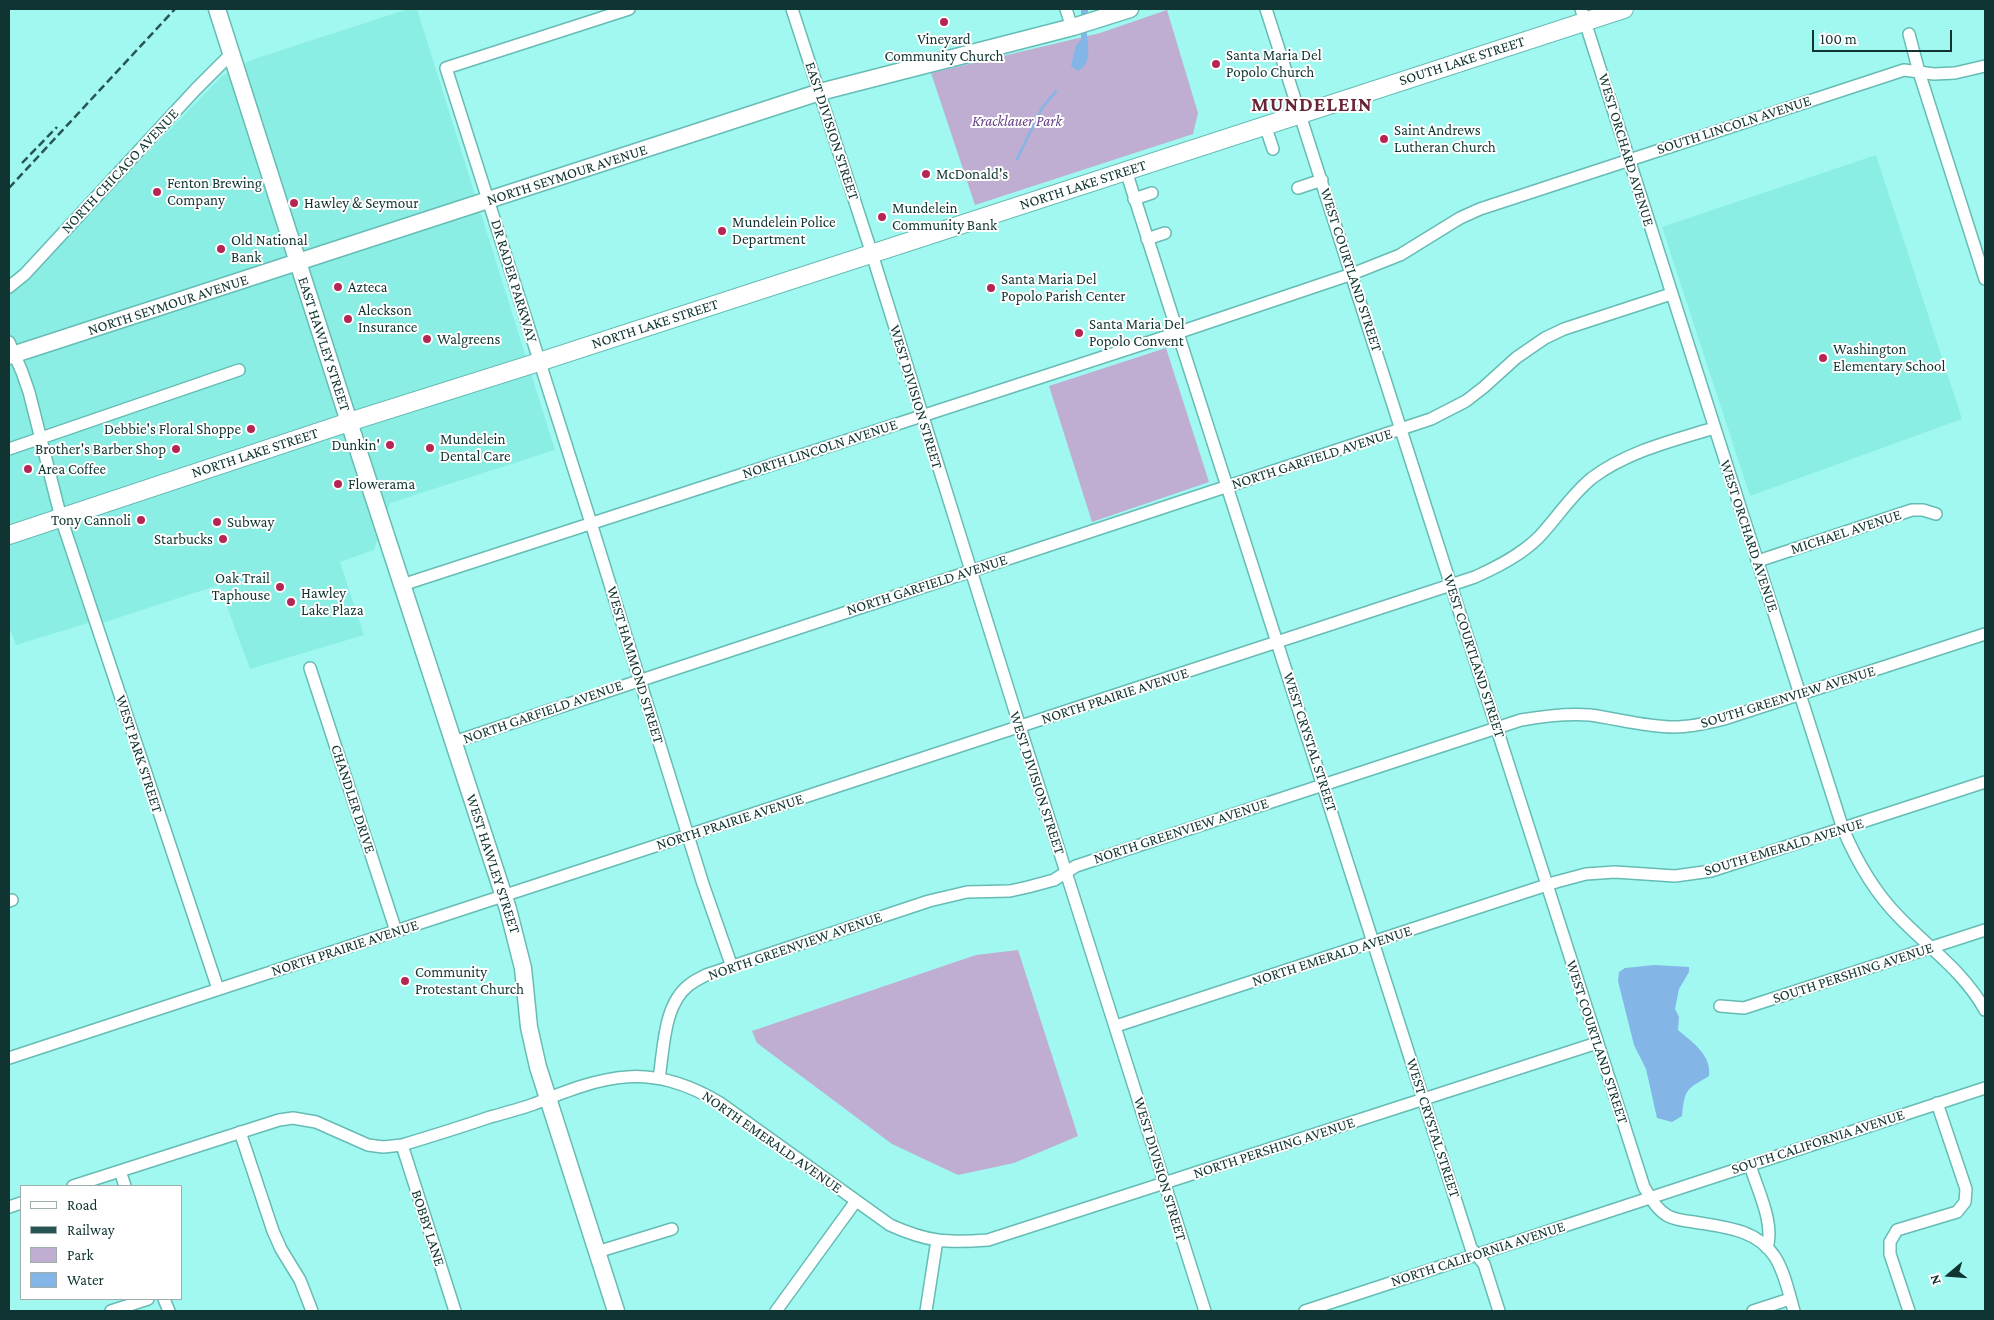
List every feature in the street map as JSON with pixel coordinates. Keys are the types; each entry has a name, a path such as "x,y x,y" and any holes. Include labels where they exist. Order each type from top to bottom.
{"main road":[{"name":"SOUTH LAKE STREET","path":"1301,113 1583,15 1624,9"},
{"name":"NORTH LAKE STREET","path":"9,535 349,422 872,254 1301,113"}],"street":[{"name":"EAST HAWLEY STREET","path":"217,9 349,422"},
{"name":"DR RADER PARKWAY","path":"539,362 446,68 629,9"},
{"name":"EAST DIVISION STREET","path":"792,9 872,254"},
{"path":"1066,9 1073,27"},
{"name":"NORTH SEYMOUR AVENUE","path":"11,351 298,263 820,92 1073,27 1130,9"},
{"name":"WEST COURTLAND STREET","path":"1266,9 1301,113 1597,1043 1644,1187 1650,1198"},
{"name":"WEST ORCHARD AVENUE","path":"1583,15 1843,829 1854,854 1873,887 1899,917 1950,963 1967,983 1985,1010"},
{"path":"1909,34 1919,72 1985,279"},
{"name":"NORTH CHICAGO AVENUE","path":"9,287 25,274 196,89 231,54"},
{"name":"SOUTH LINCOLN AVENUE","path":"1352,274 1400,255 1460,218 1480,209 1628,160 1904,70 1934,74 1955,73 1985,66"},
{"path":"1265,125 1273,150"},
{"name":"WEST CRYSTAL STREET","path":"1126,171 1471,1248 1484,1264 1499,1311"},
{"path":"1298,188 1322,180"},
{"path":"1134,199 1152,193"},
{"path":"1147,239 1165,233"},
{"name":"WEST DIVISION STREET","path":"872,254 970,571 1205,1311"},
{"name":"NORTH LINCOLN AVENUE","path":"402,585 1177,333 1352,274"},
{"name":"NORTH GARFIELD AVENUE","path":"454,742 639,679 1402,430 1431,419 1466,400 1484,387 1516,358 1545,338 1564,329 1671,294"},
{"name":"WEST PARK STREET","path":"11,351 29,392 61,518 218,990"},
{"name":"WEST HAMMOND STREET","path":"539,362 688,836 732,967"},
{"path":"9,449 238,370"},
{"name":"WEST HAWLEY STREET","path":"349,422 518,940 524,968 532,1043 547,1097 616,1311"},
{"name":"NORTH PRAIRIE AVENUE","path":"9,1058 1020,728 1451,585 1492,569 1523,550 1537,539 1575,494 1607,468 1646,449 1714,428"},
{"name":"MICHAEL AVENUE","path":"1758,561 1912,510 1923,510 1936,514"},
{"name":"SOUTH GREENVIEW AVENUE","path":"1497,727 1529,719 1567,714 1588,715 1648,726 1696,726 1800,695 1985,634"},
{"name":"CHANDLER DRIVE","path":"310,668 396,931"},
{"name":"NORTH GREENVIEW AVENUE","path":"659,1078 669,1015 678,997 688,985 700,979 938,899 967,892 1010,891 1054,880 1076,866 1497,727"},
{"name":"SOUTH EMERALD AVENUE","path":"1548,885 1586,874 1615,872 1675,876 1703,872 1843,829 1985,782"},
{"name":"NORTH EMERALD AVENUE","path":"1116,1026 1548,885"},
{"name":"SOUTH PERSHING AVENUE","path":"1720,1006 1744,1008 1985,930"},
{"name":"NORTH PERSHING AVENUE","path":"856,1201 890,1225 911,1234 952,1242 988,1240 1597,1043"},
{"path":"76,1185 279,1120 302,1119 316,1122 334,1128 350,1138 368,1145 383,1147 402,1145 534,1104 547,1097 608,1078 636,1076 659,1078"},
{"name":"NORTH EMERALD AVENUE","path":"659,1078 681,1083 699,1090 720,1103 856,1201"},
{"name":"SOUTH CALIFORNIA AVENUE","path":"1650,1198 1985,1088"},
{"path":"1909,1311 1890,1254 1890,1242 1897,1230 1957,1212 1965,1202 1966,1189 1937,1103"},
{"path":"240,1132 272,1231 280,1249 300,1280 312,1311"},
{"name":"BOBBY LANE","path":"402,1145 455,1311"},
{"path":"1750,1165 1766,1216 1770,1239 1767,1248"},
{"path":"120,1171 124,1185"},
{"path":"1650,1198 1657,1207 1669,1216 1677,1219 1732,1228 1751,1234 1767,1248 1778,1264 1794,1311"},
{"name":"NORTH CALIFORNIA AVENUE","path":"1305,1311 1650,1198"},
{"path":"776,1311 856,1201"},
{"path":"597,1252 672,1229"},
{"path":"926,1311 937,1240"},
{"path":"1752,1311 1790,1299"},
{"path":"111,1311 145,1300"}],"shaded area":[{"path":"408,9 417,9 555,450 390,503 374,550 340,562 364,635 250,669 219,585 105,622 88,623 16,645 9,627 9,295 222,76 251,60"},
{"name":"Washington Elementary School","path":"1876,155 1962,419 1750,496 1662,227"}],"green space":[{"name":"Kracklauer Park","path":"1167,10 1198,113 1193,134 975,205 931,73 1100,33"},
{"path":"1166,348 1209,482 1092,522 1049,386"},
{"path":"1018,950 1078,1136 1014,1163 958,1175 892,1144 757,1043 752,1031 976,955"}],"water":[{"path":"1081,9 1088,9 1088,54 1085,64 1078,71 1071,66 1076,45 1081,40"},
{"path":"1654,965 1689,967 1689,972 1679,989 1675,1009 1679,1017 1678,1030 1700,1050 1709,1068 1709,1076 1691,1087 1688,1091 1684,1100 1682,1116 1672,1122 1657,1118 1646,1069 1634,1045 1618,981 1619,972 1625,968"}],"waterway":[{"path":"1017,159 1042,108 1056,91"}],"railway":[{"path":"9,188 175,9"},
{"path":"22,163 57,127"}],"place":[{"name":"Vineyard Community Church","path":"944,22"},
{"name":"Santa Maria Del Popolo Church","path":"1216,64"},
{"name":"Saint Andrews Lutheran Church","path":"1384,139"},
{"name":"McDonald's","path":"926,174"},
{"name":"Fenton Brewing Company","path":"157,192"},
{"name":"Hawley & Seymour","path":"294,203"},
{"name":"Mundelein Community Bank","path":"882,217"},
{"name":"Mundelein Police Department","path":"722,231"},
{"name":"Old National Bank","path":"221,249"},
{"name":"Azteca","path":"338,287"},
{"name":"Santa Maria Del Popolo Parish Center","path":"991,288"},
{"name":"Aleckson Insurance","path":"348,319"},
{"name":"Santa Maria Del Popolo Convent","path":"1079,333"},
{"name":"Walgreens","path":"427,339"},
{"name":"Washington Elementary School","path":"1823,358"},
{"name":"Debbie's Floral Shoppe","path":"251,429"},
{"name":"Dunkin'","path":"390,445"},
{"name":"Mundelein Dental Care","path":"430,448"},
{"name":"Brother's Barber Shop","path":"176,449"},
{"name":"Area Coffee","path":"28,469"},
{"name":"Flowerama","path":"338,484"},
{"name":"Tony Cannoli","path":"141,520"},
{"name":"Subway","path":"217,522"},
{"name":"Starbucks","path":"223,539"},
{"name":"Oak Trail Taphouse","path":"280,587"},
{"name":"Hawley Lake Plaza","path":"291,602"},
{"name":"Community Protestant Church","path":"405,981"}],"district":[{"name":"MUNDELEIN","path":"1312,105"}]}
